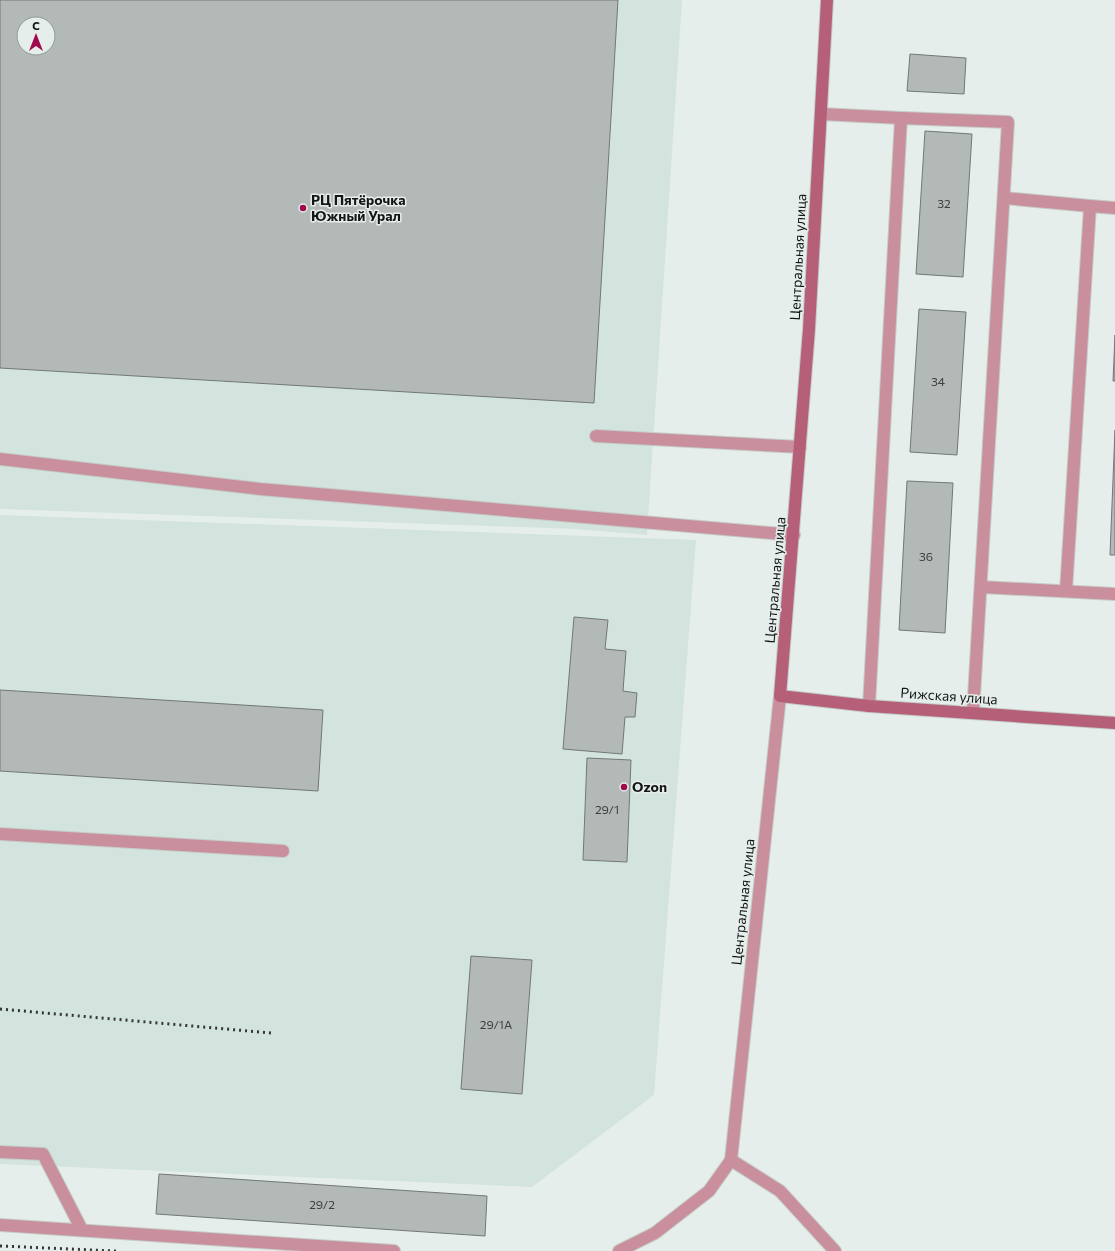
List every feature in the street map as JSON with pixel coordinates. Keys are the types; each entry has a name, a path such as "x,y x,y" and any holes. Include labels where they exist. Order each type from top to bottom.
{"street":[{"name":"Центральная улица","path":"731,1160 780,696 794,536 809,329 827,0"},
{"path":"821,114 1008,122 981,587 972,713"},
{"path":"869,706 901,118"},
{"path":"1004,198 1115,208"},
{"path":"1066,591 1090,206"},
{"path":"596,436 800,447"},
{"path":"0,460 260,489 794,536"},
{"path":"981,587 1115,594"},
{"name":"Рижская улица","path":"780,696 869,706 1115,723"},
{"path":"0,834 283,851"},
{"path":"0,1152 43,1154 82,1230"},
{"path":"619,1251 655,1233 709,1191 731,1160 780,1191 835,1251"},
{"path":"0,1225 394,1251"}],"shaded area":[{"name":"РЦ Пятёрочка Южный Урал","path":"0,0 682,0 647,535 577,529 0,509"},
{"path":"0,515 696,540 654,1095 532,1187 0,1164"}],"building":[{"name":"РЦ Пятёрочка Южный Урал","path":"0,0 618,0 594,403 0,368"},
{"path":"910,54 966,58 964,94 907,91"},
{"path":"925,131 972,134 963,277 916,274"},
{"path":"919,309 966,312 957,455 910,452"},
{"path":"1115,335 1115,381 1113,381"},
{"path":"1115,430 1115,555 1110,555"},
{"path":"907,481 953,483 945,633 899,630"},
{"path":"574,617 608,620 605,649 626,651 623,691 637,693 635,717 625,717 622,754 563,749"},
{"path":"0,690 323,710 318,791 0,771"},
{"path":"587,758 631,760 627,862 583,860"},
{"path":"471,956 532,960 522,1094 461,1089"},
{"path":"159,1174 487,1196 485,1236 156,1214"}],"railway":[{"path":"0,1009 271,1033"},
{"path":"0,1246 116,1251"}],"place":[{"name":"РЦ Пятёрочка Южный Урал","path":"303,208"},
{"name":"Ozon","path":"624,787"}]}
